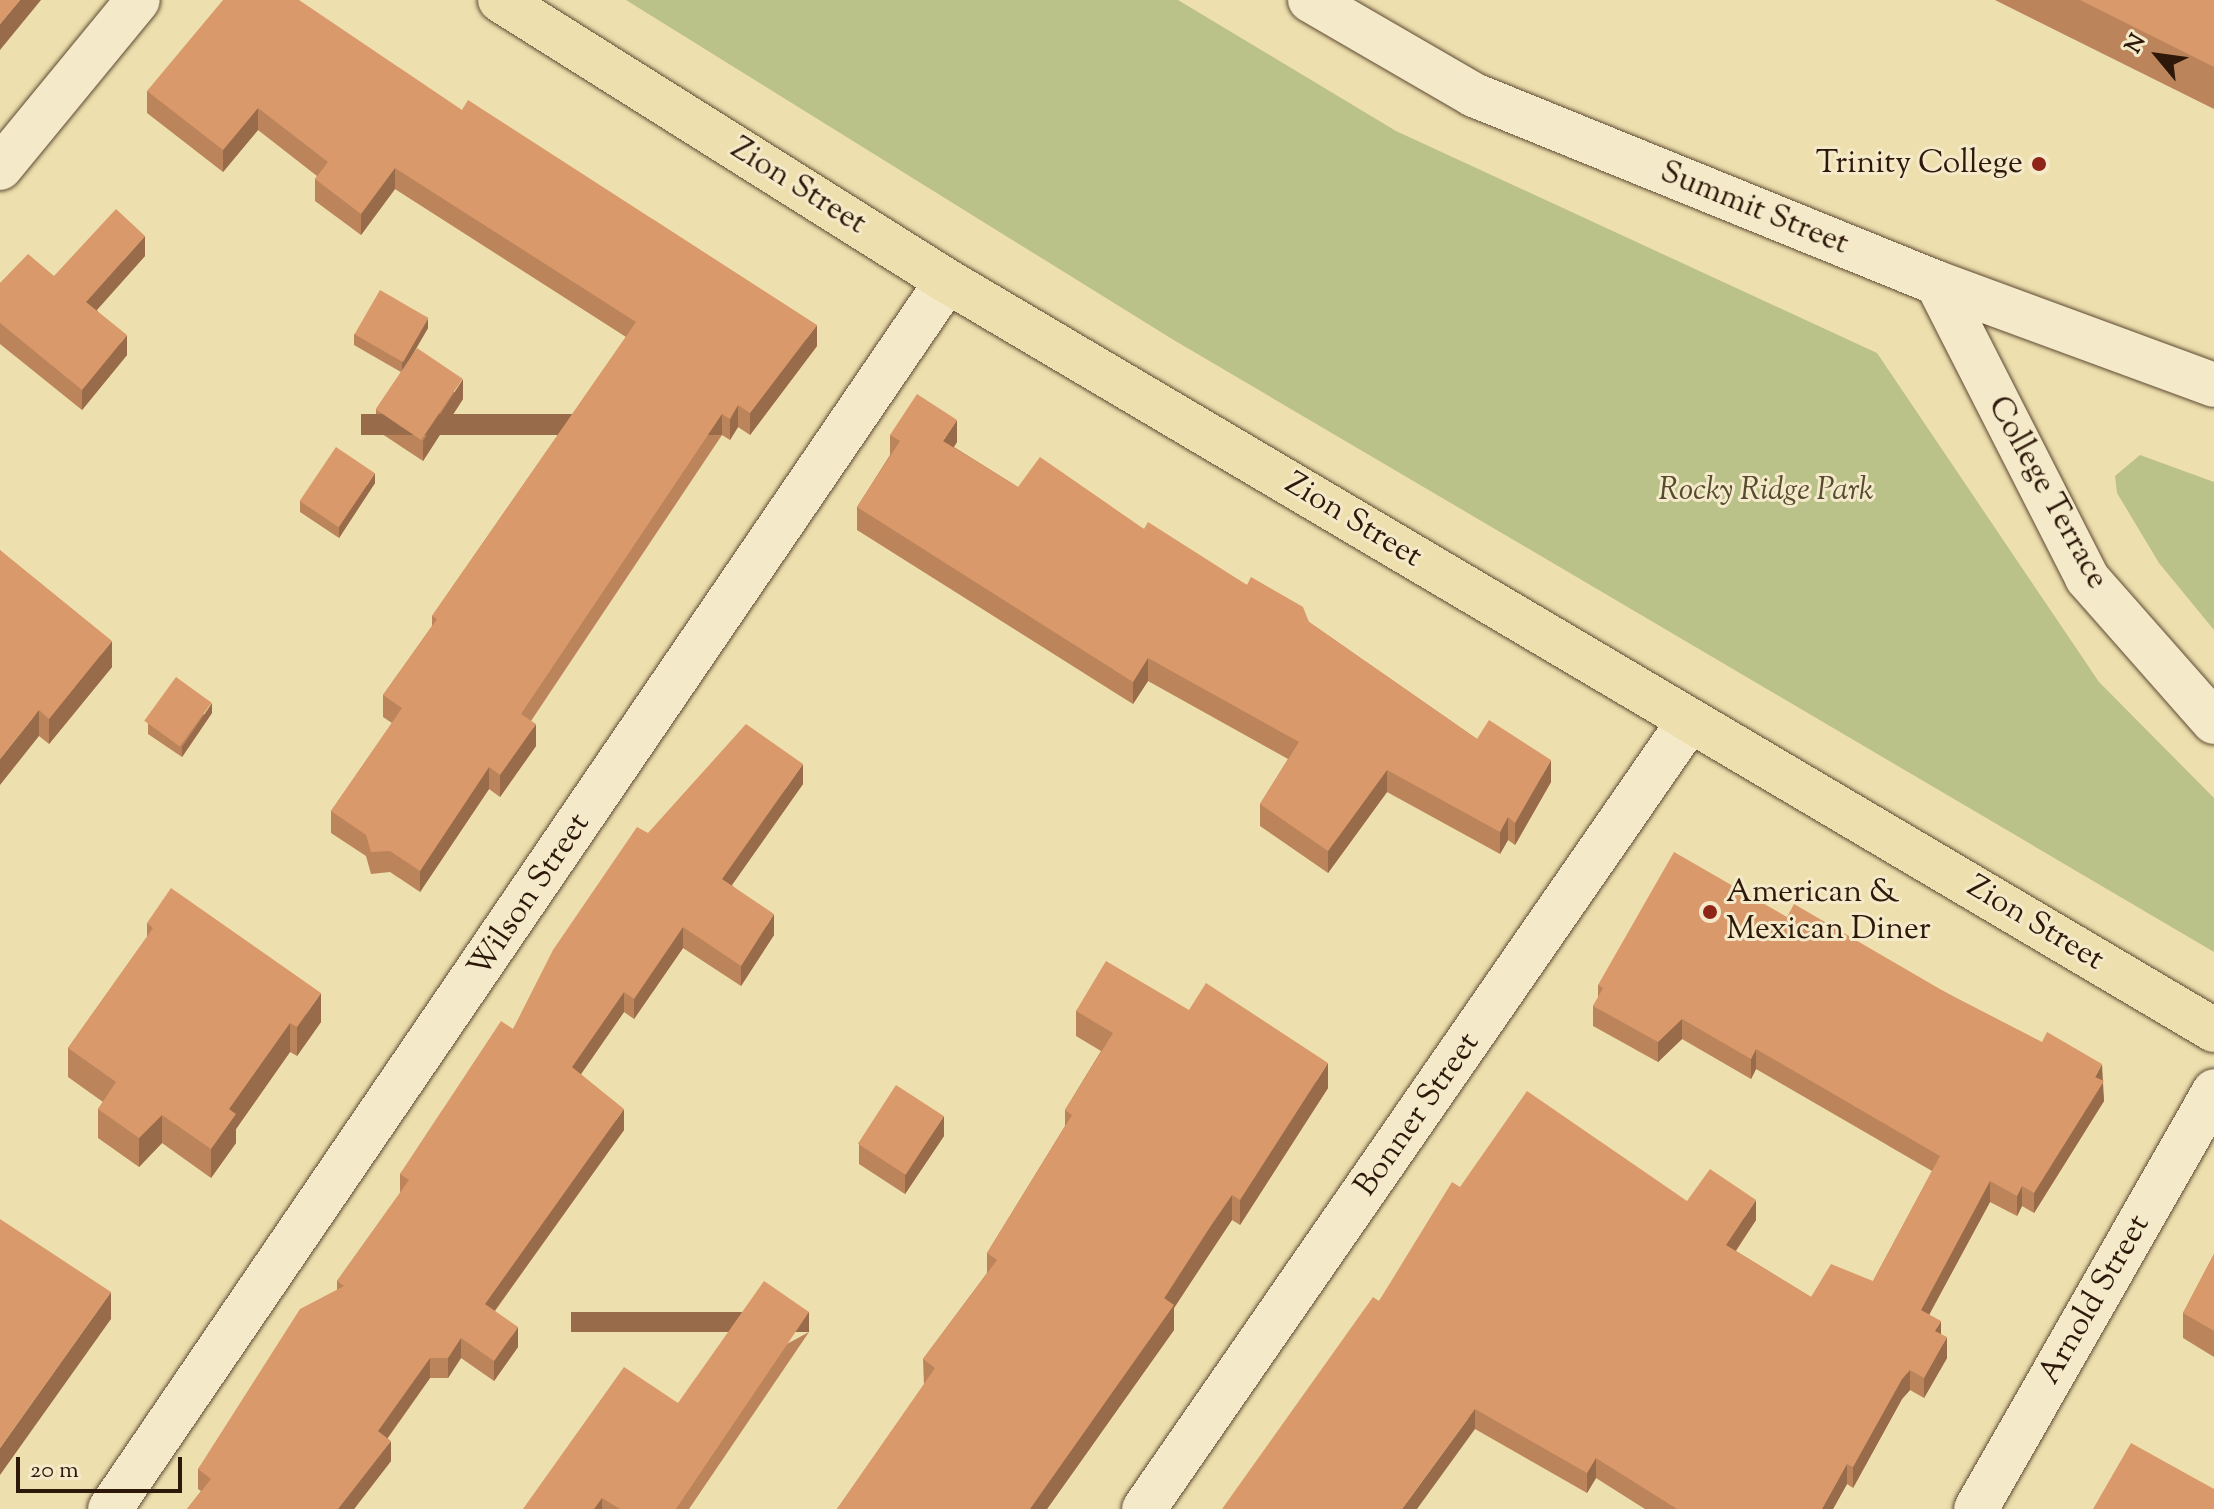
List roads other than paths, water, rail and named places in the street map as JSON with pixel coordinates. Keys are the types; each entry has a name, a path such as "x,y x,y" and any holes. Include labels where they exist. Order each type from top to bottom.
{"main road":[{"name":"Zion Street","path":"500,0 947,281 2214,1030"}],"street":[{"path":"0,168 138,0"},
{"name":"Summit Street","path":"1310,0 1474,95 1937,283 2214,385"},
{"name":"Wilson Street","path":"110,1509 947,281"},
{"name":"College Terrace","path":"1937,283 2087,578 2214,722"},
{"name":"Bonner Street","path":"1144,1509 1690,720"},
{"name":"Arnold Street","path":"1976,1509 2214,1091"}],"place":[{"name":"Trinity College","path":"2039,164"},
{"name":"American & Mexican Diner","path":"1710,912"}],"park label":[{"name":"Rocky Ridge Park","path":"1766,491"}]}
